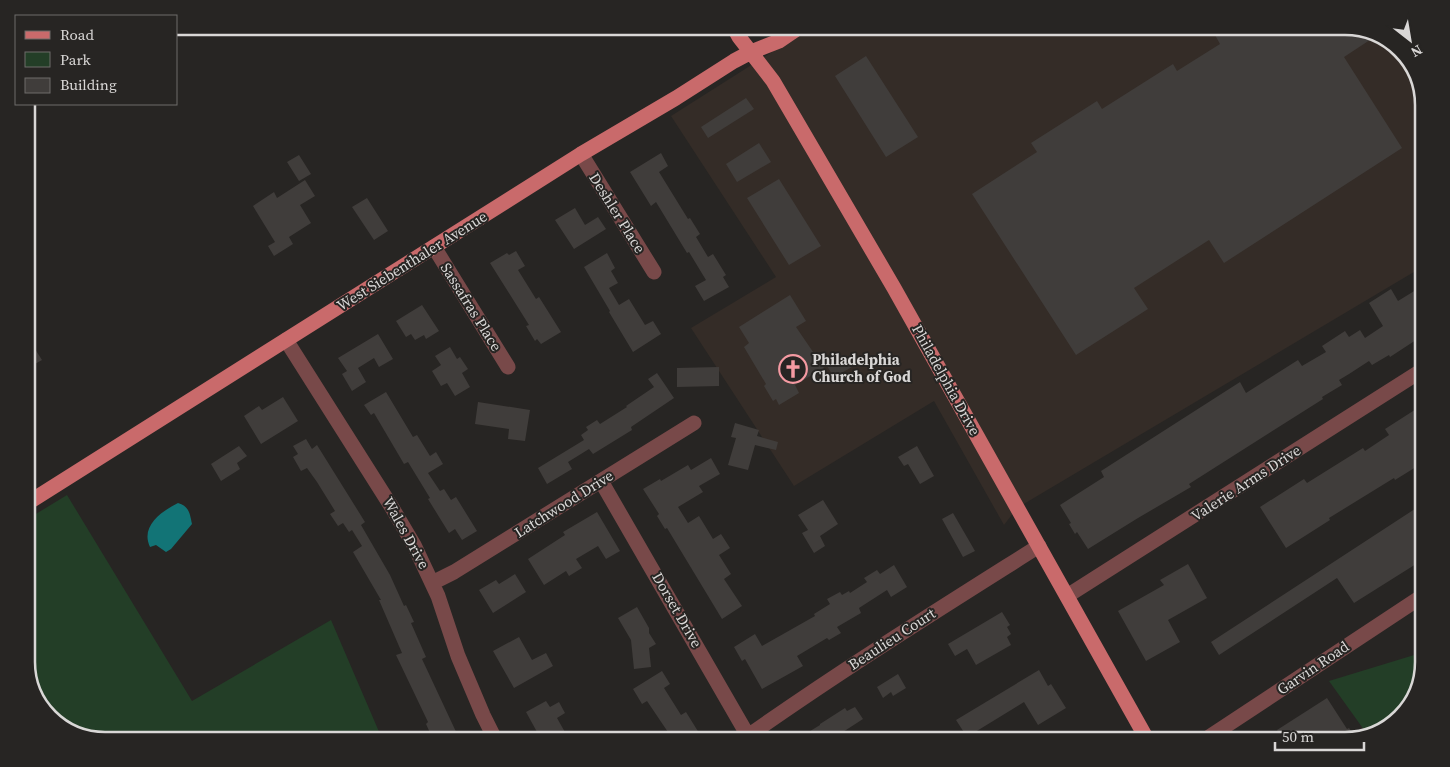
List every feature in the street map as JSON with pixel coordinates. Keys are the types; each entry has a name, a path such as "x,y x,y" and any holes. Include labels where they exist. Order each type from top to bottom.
{"main road":[{"name":"Philadelphia Drive","path":"739,35 773,81 894,288 1143,732"},
{"name":"West Siebenthaler Avenue","path":"35,498 581,154 751,52 787,35"}],"street":[{"name":"Deshler Place","path":"581,154 654,272"},
{"name":"Sassafras Place","path":"434,247 508,367"},
{"name":"Wales Drive","path":"286,340 414,545 432,582 458,656 492,732"},
{"name":"Valerie Arms Drive","path":"1067,596 1415,375"},
{"name":"Latchwood Drive","path":"432,582 454,572 694,423"},
{"name":"Dorset Drive","path":"601,481 747,732"},
{"name":"Beaulieu Court","path":"758,732 792,705 902,632 1039,546"},
{"name":"Garvin Road","path":"1217,732 1415,600"}],"shaded area":[{"path":"799,35 1345,35 1363,37 1385,48 1385,65 1402,65 1408,74 1414,91 1415,271 1017,508 1004,525 934,401 794,486 691,328 776,277 671,116"}],"green space":[{"path":"67,495 192,701 331,620 379,732 105,732 87,730 66,720 47,701 36,676 35,515"},
{"path":"1415,655 1413,680 1403,701 1391,715 1364,730 1329,681"}],"water":[{"path":"178,503 187,508 192,524 171,549 166,552 156,545 150,547 148,532 150,526 165,510"}],"building":[{"path":"1215,35 1345,35 1370,40 1344,57 1402,148 1224,263 1209,240 1134,288 1148,309 1076,355 972,194 1037,152 1031,143 1097,101 1102,109 1173,64 1177,71 1220,44"},
{"path":"866,56 918,137 886,157 835,76"},
{"path":"746,98 754,109 708,138 701,127"},
{"path":"759,143 771,162 737,182 726,164"},
{"path":"661,153 668,166 659,172 688,219 690,218 700,234 696,237 708,257 713,254 726,275 723,277 729,287 704,301 695,286 706,280 656,202 651,206 630,172"},
{"path":"299,155 311,174 299,181 287,162"},
{"path":"779,179 821,246 789,265 747,198"},
{"path":"305,180 315,196 300,205 311,223 289,237 293,244 274,256 268,246 275,242 253,206 274,192 277,198"},
{"path":"367,198 388,231 374,240 352,207"},
{"path":"575,208 585,225 598,217 606,229 574,249 555,220"},
{"path":"516,251 525,266 518,270 536,299 539,297 561,332 541,344 537,339 535,341 526,326 529,325 490,263 507,253 509,255"},
{"path":"607,253 615,268 611,271 618,283 609,288 619,305 629,299 645,325 653,321 661,334 633,352 584,267"},
{"path":"1391,289 1398,301 1415,291 1415,341 1390,357 1389,355 1372,365 1369,361 1339,380 1342,385 1322,397 1323,399 1189,484 1191,487 1088,549 1077,532 1075,534 1069,524 1071,523 1060,505 1104,477 1101,471 1240,382 1246,393 1298,360 1302,366 1326,352 1322,346 1345,331 1349,337 1360,330 1365,338 1383,326 1369,303"},
{"path":"790,295 806,321 796,327 824,368 795,385 799,393 779,405 776,399 773,401 764,386 766,384 744,347 749,343 739,327"},
{"path":"422,305 439,331 426,339 424,335 415,340 411,334 406,337 396,321"},
{"path":"378,334 393,359 379,367 374,358 358,368 366,382 352,391 342,374 347,371 338,358"},
{"path":"450,347 457,359 460,357 468,369 462,373 470,387 455,396 447,383 441,386 432,371 441,365 435,356"},
{"path":"35,349 42,360 35,364"},
{"path":"846,356 852,367 834,377 827,366"},
{"path":"719,367 719,386 677,387 677,368"},
{"path":"657,373 674,398 631,427 632,430 593,454 589,449 568,462 572,469 547,484 538,468 584,440 581,435 588,430 586,427 597,420 600,424 654,387 648,379"},
{"path":"386,392 413,437 417,435 430,456 436,452 443,464 428,473 440,491 444,489 451,500 456,497 477,531 462,540 455,529 449,533 408,462 404,464 374,413 371,415 364,405"},
{"path":"283,397 298,421 261,444 244,416 259,406 262,410"},
{"path":"478,402 530,410 525,441 508,439 509,429 475,424"},
{"path":"1415,410 1415,468 1395,480 1394,478 1329,518 1330,520 1286,548 1260,507 1304,479 1307,483 1363,448 1365,451 1389,435 1385,429"},
{"path":"735,423 759,430 757,436 778,442 776,450 755,445 748,470 728,465 736,438 731,437"},
{"path":"306,439 312,449 317,445 365,522 361,525 414,622 411,623 426,657 422,659 456,732 430,732 426,724 428,722 396,655 402,653 379,600 381,600 353,552 362,546 352,530 349,532 343,523 338,526 330,514 335,511 317,482 307,468 301,471 293,457 298,454 293,446"},
{"path":"239,446 247,456 237,463 240,469 221,481 211,464"},
{"path":"917,446 934,476 920,484 908,464 904,466 898,457"},
{"path":"711,458 720,474 699,486 703,492 678,507 688,523 699,516 713,539 721,534 730,548 719,555 731,574 724,579 742,606 722,619 667,528 665,529 657,516 659,514 643,489 688,465 691,470"},
{"path":"823,500 838,524 820,536 825,546 814,553 802,533 808,530 798,515"},
{"path":"1415,509 1415,565 1354,603 1337,578 1219,655 1211,642"},
{"path":"597,512 620,551 606,559 598,546 576,559 582,568 569,576 566,571 544,585 528,559 565,535 563,532"},
{"path":"953,513 975,551 963,557 942,519"},
{"path":"1188,564 1207,598 1168,620 1180,642 1146,661 1118,611 1164,585 1160,580"},
{"path":"894,565 907,587 891,597 887,590 859,608 861,613 837,627 841,633 829,640 827,638 797,656 803,666 762,689 745,659 742,661 734,647 755,634 762,646 815,616 814,614 830,604 827,599 840,592 842,595 849,591 850,593 867,582 864,578 877,570 880,574"},
{"path":"515,574 526,592 493,613 479,590 496,580 499,584"},
{"path":"637,607 656,644 649,648 651,667 634,669 631,640 618,618"},
{"path":"1002,612 1010,625 1007,627 1011,634 1007,637 1011,645 976,665 967,649 955,656 948,644"},
{"path":"519,637 532,660 546,653 553,666 514,688 493,651"},
{"path":"1039,670 1048,686 1051,684 1066,708 1038,725 1024,702 975,732 964,732 956,720"},
{"path":"662,671 670,684 664,688 681,715 686,712 698,732 668,732 647,701 642,704 633,689"},
{"path":"898,674 906,688 893,696 891,692 883,698 877,687"},
{"path":"1327,698 1347,729 1349,728 1351,731 1278,732 1277,730"},
{"path":"546,701 550,707 559,702 565,713 557,718 565,732 537,732 526,712"},
{"path":"855,707 863,719 843,732 809,732 845,708 847,711"}],"place":[{"name":"Philadelphia Church of God","path":"793,369"}]}
